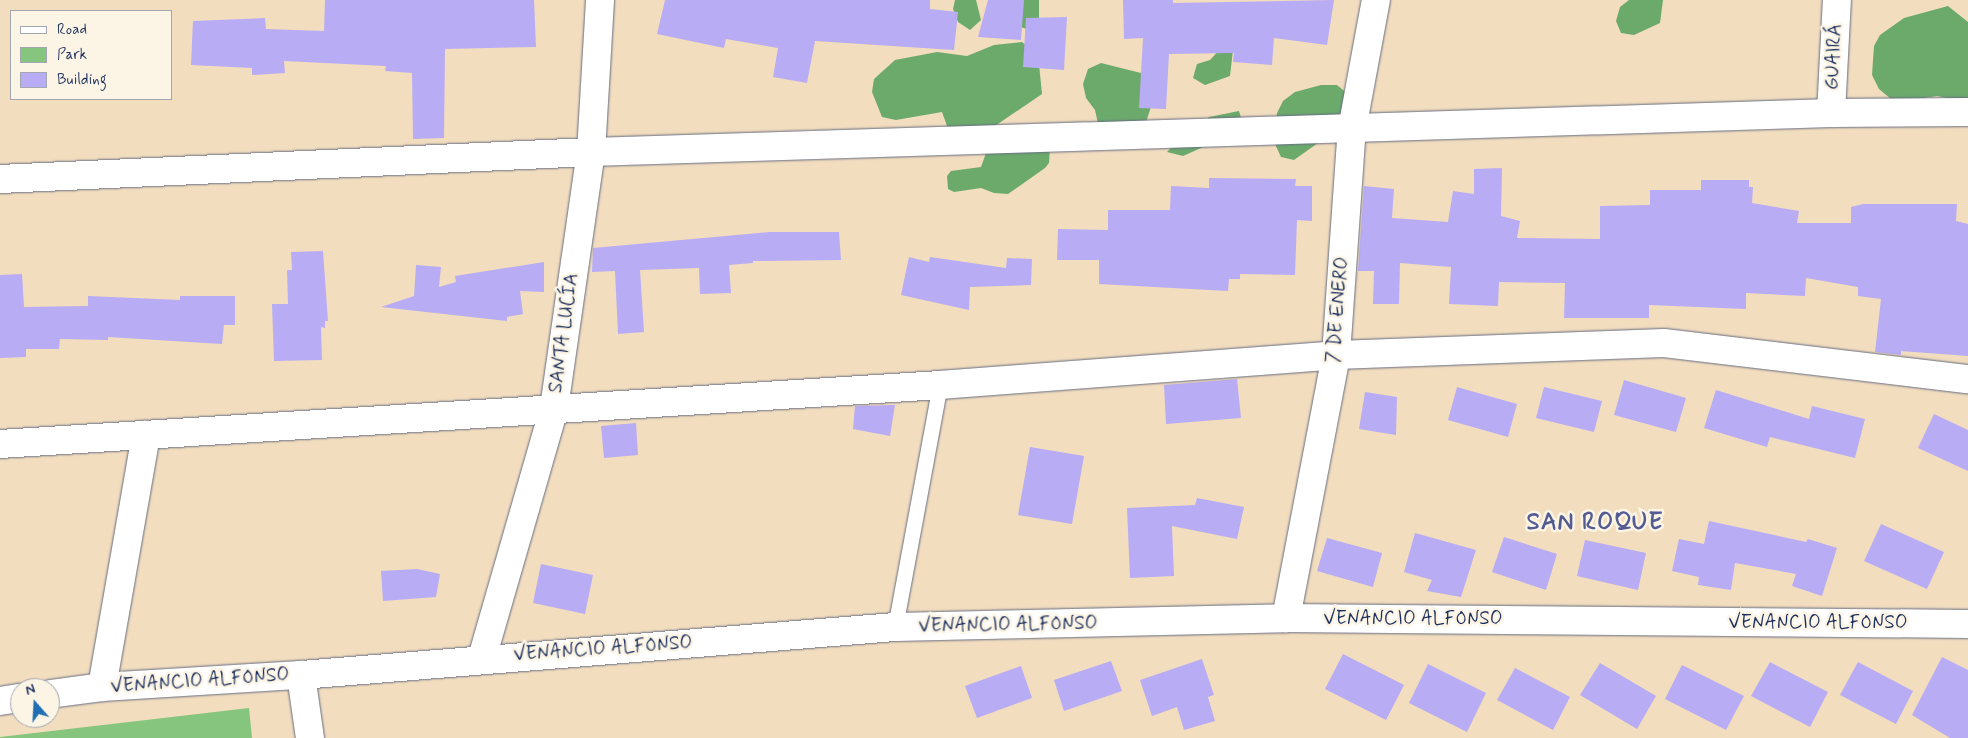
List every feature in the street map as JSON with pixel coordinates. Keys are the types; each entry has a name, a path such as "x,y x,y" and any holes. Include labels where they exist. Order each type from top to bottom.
{"street":[{"name":"SANTA LUCÍA","path":"482,658 554,408 591,152 600,0"},
{"name":"7 DE ENERO","path":"1286,618 1336,355 1352,128 1376,0"},
{"name":"GUAIRÁ","path":"1831,113 1837,0"},
{"path":"0,179 591,152 1831,113 1968,112"},
{"path":"0,444 940,385 1336,355 1664,343 1968,379"},
{"path":"102,687 146,435"},
{"name":"VENANCIO ALFONSO","path":"60,693 102,687 301,675 482,658 895,627 1286,618 1968,624"},
{"path":"301,675 310,738"}],"lane":[{"path":"895,627 940,385"}],"green space":[{"path":"955,0 976,0 981,20 970,30 958,22 953,9"},
{"path":"1015,0 1039,0 1039,18 1030,30 1017,26"},
{"path":"1629,0 1663,0 1660,23 1634,35 1621,33 1616,21 1620,7"},
{"path":"1948,6 1968,22 1968,102 1937,96 1904,101 1891,99 1879,89 1872,75 1874,46 1880,35 1904,18"},
{"path":"1235,33 1230,76 1205,85 1193,78 1197,64 1210,60"},
{"path":"1022,42 1033,51 1039,64 1042,94 989,130 951,137 942,112 896,120 882,117 872,92 874,79 895,60 937,52 967,56 994,45"},
{"path":"1101,63 1145,74 1153,101 1143,131 1101,137 1095,110 1086,98 1083,84 1088,69"},
{"path":"1321,85 1337,85 1349,95 1331,139 1318,143 1294,160 1281,157 1274,142 1277,113 1283,101 1295,92"},
{"path":"1239,111 1243,124 1210,144 1183,156 1167,152 1186,132 1199,128 1209,117"},
{"path":"1050,148 1049,163 1045,168 1008,194 994,193 981,188 954,192 948,189 947,176 951,171 981,167 986,153"},
{"path":"249,708 252,738 0,738 0,737"}],"building":[{"path":"325,0 534,0 536,47 445,49 444,138 413,139 412,73 385,71 386,66 284,61 285,73 252,75 252,68 191,65 193,21 265,18 266,29 324,31"},
{"path":"665,0 930,0 930,9 958,12 954,50 815,41 807,83 773,77 778,48 726,39 724,48 657,34"},
{"path":"988,0 1024,0 1021,40 978,37"},
{"path":"1123,0 1173,0 1173,3 1334,0 1327,45 1274,38 1272,65 1233,62 1234,53 1169,54 1166,109 1139,108 1143,38 1124,39"},
{"path":"1067,17 1064,70 1023,67 1026,18"},
{"path":"1502,168 1501,216 1520,221 1517,238 1600,239 1600,206 1650,205 1650,190 1701,190 1701,180 1749,180 1749,187 1753,187 1752,203 1799,211 1797,223 1851,223 1851,207 1863,204 1957,204 1956,221 1968,224 1968,356 1901,351 1901,355 1875,352 1881,299 1858,296 1858,287 1806,278 1805,296 1746,293 1746,309 1649,305 1649,318 1564,318 1565,283 1499,282 1498,306 1449,304 1451,267 1400,263 1399,304 1373,304 1374,271 1358,271 1364,186 1394,189 1392,218 1448,222 1453,191 1474,194 1474,169"},
{"path":"1209,178 1296,179 1295,186 1312,186 1312,221 1297,220 1295,275 1240,274 1240,279 1229,279 1228,291 1099,284 1099,260 1057,260 1058,229 1108,230 1108,210 1170,210 1171,186 1209,188"},
{"path":"770,232 839,232 841,260 753,261 753,263 729,265 731,293 700,294 699,268 640,270 644,332 618,334 615,271 592,272 593,248"},
{"path":"323,251 328,321 325,321 325,328 321,327 322,360 274,361 272,304 288,304 287,270 292,270 291,252"},
{"path":"909,257 929,262 930,257 1006,268 1007,258 1032,259 1031,285 970,287 969,310 901,295"},
{"path":"544,262 544,292 520,291 523,314 507,317 507,321 381,307 414,296 416,265 441,267 439,287 456,282 455,276"},
{"path":"22,274 24,307 88,306 88,296 180,300 180,296 235,296 235,325 224,325 222,344 108,337 108,340 60,339 59,349 26,349 26,357 0,358 0,275"},
{"path":"1237,379 1241,418 1166,424 1164,385"},
{"path":"1624,380 1686,398 1676,432 1614,415"},
{"path":"1457,387 1517,404 1508,437 1448,420"},
{"path":"1544,387 1602,401 1594,432 1536,418"},
{"path":"1716,390 1809,419 1812,406 1865,419 1855,458 1770,437 1767,447 1704,428"},
{"path":"1365,392 1397,397 1396,435 1359,429"},
{"path":"895,405 890,436 853,429 855,406"},
{"path":"1934,414 1968,430 1968,471 1918,448"},
{"path":"636,423 638,455 604,458 601,426"},
{"path":"1030,447 1084,456 1072,524 1018,515"},
{"path":"1197,498 1244,507 1237,539 1172,526 1174,576 1130,578 1127,508 1195,505"},
{"path":"1709,521 1806,542 1808,539 1837,548 1822,596 1792,586 1796,574 1735,563 1731,590 1698,585 1699,577 1672,571 1679,539 1704,544"},
{"path":"1881,524 1944,552 1927,589 1864,561"},
{"path":"1415,533 1476,550 1461,597 1427,591 1432,580 1404,572"},
{"path":"1504,537 1557,554 1546,590 1492,572"},
{"path":"1327,538 1382,553 1373,587 1317,571"},
{"path":"1585,540 1646,553 1638,590 1577,576"},
{"path":"541,564 593,575 585,614 533,603"},
{"path":"417,569 440,574 436,597 383,601 381,571"},
{"path":"1343,654 1404,685 1386,720 1325,689"},
{"path":"1942,657 1968,670 1968,738 1950,738 1912,715"},
{"path":"1202,659 1214,695 1208,697 1215,721 1184,730 1177,707 1152,716 1140,680"},
{"path":"1111,661 1122,691 1064,711 1054,680"},
{"path":"1770,662 1828,692 1810,727 1751,696"},
{"path":"1858,662 1913,691 1896,724 1840,695"},
{"path":"1600,663 1656,696 1637,729 1580,695"},
{"path":"1428,664 1486,693 1467,732 1409,703"},
{"path":"1682,665 1744,696 1726,730 1665,699"},
{"path":"1021,666 1032,698 977,718 965,686"},
{"path":"1515,668 1570,697 1553,730 1497,700"}],"district":[{"name":"SAN ROQUE","path":"1595,523"}]}
